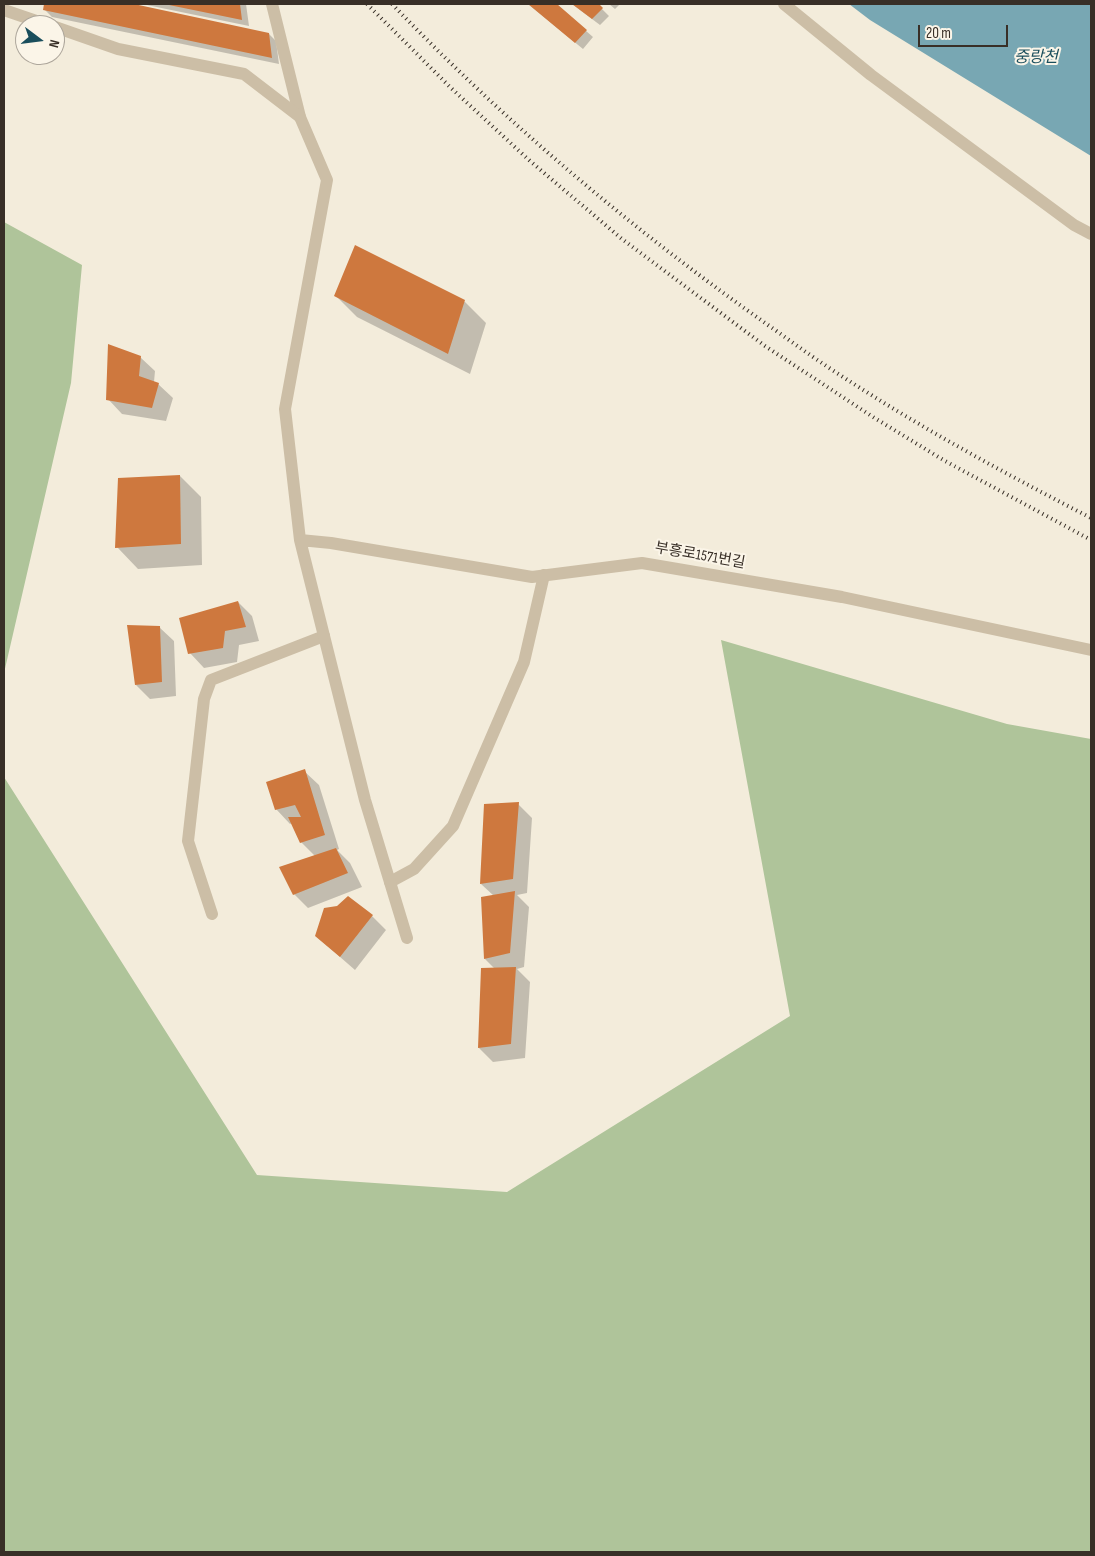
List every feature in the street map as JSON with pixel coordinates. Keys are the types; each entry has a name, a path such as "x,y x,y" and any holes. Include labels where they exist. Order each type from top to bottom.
{"street":[{"path":"272,4 300,117 327,180 285,409 300,540 365,800 407,938"},
{"path":"784,4 871,75 1074,225 1091,234"},
{"path":"4,10 19,15"},
{"path":"65,30 118,49 244,74 300,117"},
{"name":"부흥로1571번길","path":"300,540 331,542 532,577 642,563 842,597 1091,650"},
{"path":"390,882 414,869 453,826 524,662 544,575"},
{"path":"212,914 188,840 204,699 210,680 324,636"}],"green space":[{"path":"4,222 82,265 71,383 4,673"},
{"path":"721,640 1007,724 1091,739 1091,1552 4,1552 4,777 257,1175 507,1192 790,1016"}],"water":[{"name":"중랑천","path":"849,4 1091,4 1091,156 870,20"}],"building":[{"path":"44,4 134,4 269,33 272,58 43,10"},
{"path":"240,4 242,20 169,5"},
{"path":"528,4 557,4 587,30 575,43"},
{"path":"572,4 599,4 603,8 592,19"},
{"path":"355,245 465,300 448,354 334,296"},
{"path":"108,344 141,356 139,376 159,383 152,408 106,400"},
{"path":"180,475 181,544 115,548 118,478"},
{"path":"238,601 246,627 225,631 223,648 188,654 179,618"},
{"path":"127,625 160,626 162,682 135,685"},
{"path":"305,769 325,835 300,843 288,817 301,817 295,805 275,810 266,782"},
{"path":"519,802 513,879 480,884 484,804"},
{"path":"336,848 348,873 293,895 279,867"},
{"path":"515,891 510,953 484,959 481,897"},
{"path":"348,896 373,915 340,957 315,936 324,908 337,906"},
{"path":"516,967 511,1044 478,1048 481,968"}],"railway":[{"path":"367,4 451,88 530,161 622,239 765,346 873,417 945,461 1091,540"},
{"path":"392,4 435,48 525,133 668,252 718,289 813,357 901,414 1027,485 1091,518"}]}
